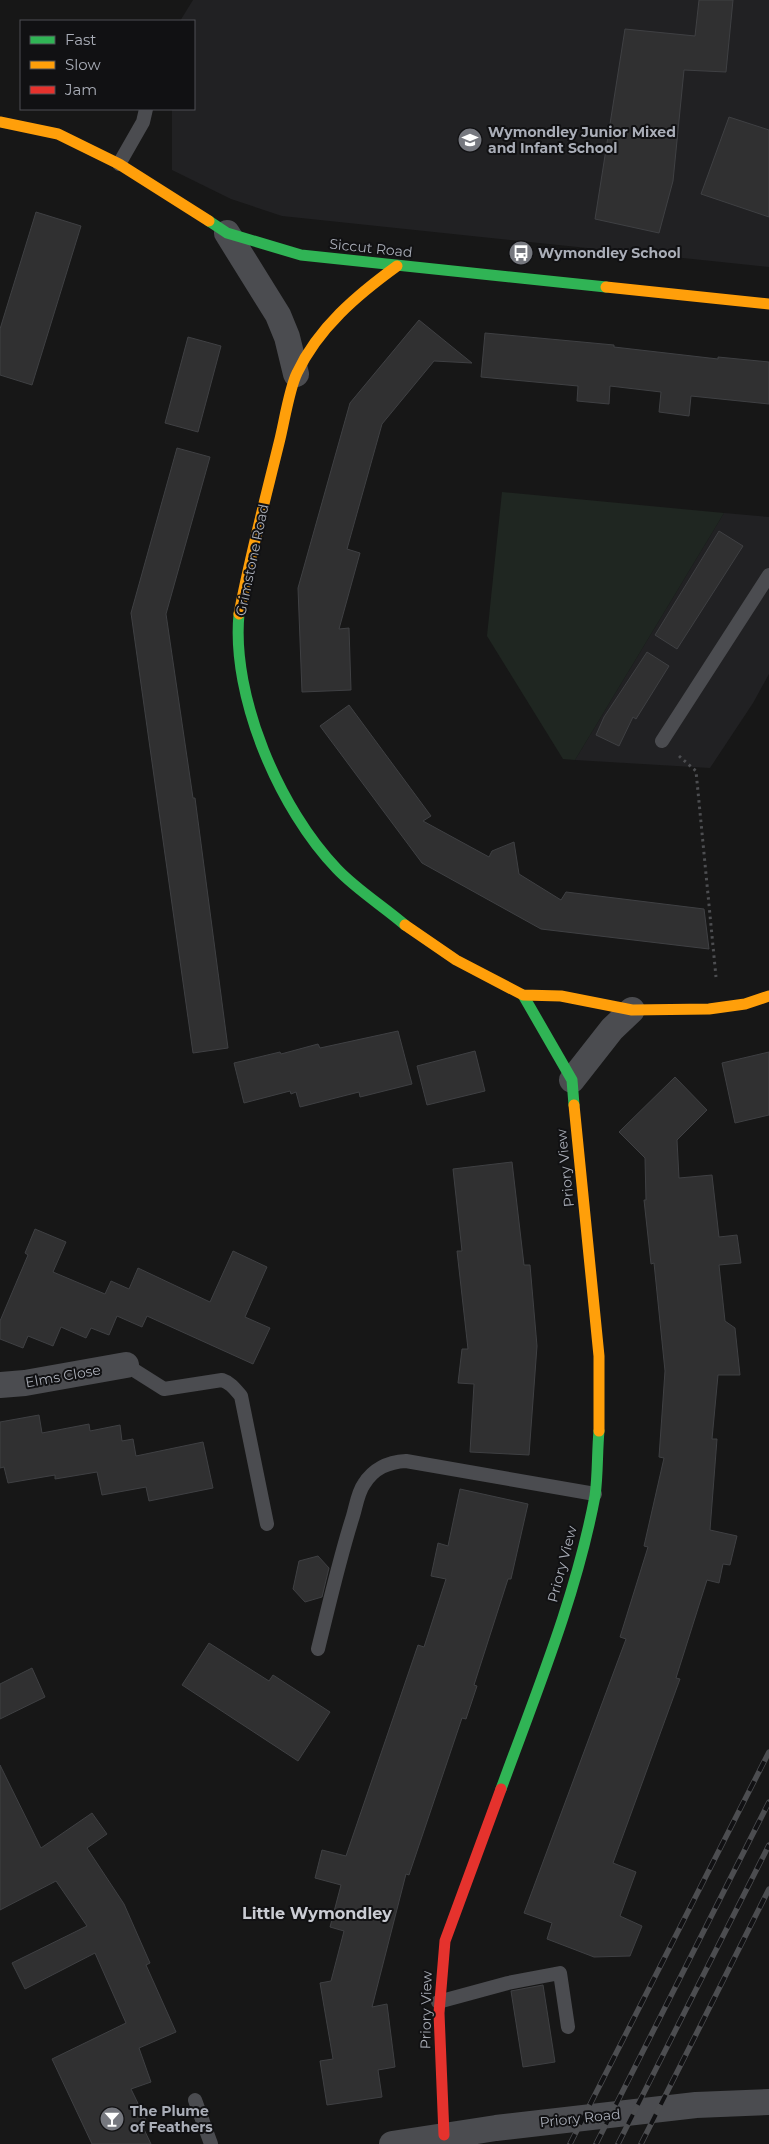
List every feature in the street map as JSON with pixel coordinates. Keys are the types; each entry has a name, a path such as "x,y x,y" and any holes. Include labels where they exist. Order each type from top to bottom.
{"street":[{"name":"Siccut Road","path":"2,122 58,134 119,164 227,233 301,255 769,304"},
{"path":"227,233 278,315 296,374"},
{"name":"Grimstone Road","path":"397,266 362,291 339,314 320,336 296,374 247,571 239,616 240,656 245,694 262,748 288,800 310,836 338,870 415,932 456,960 523,995 561,996 632,1010 716,1008 745,1004 769,996"},
{"name":"Priory View","path":"444,2135 438,2002 440,1970 445,1941 552,1651 579,1564 595,1494 599,1424 599,1356 572,1080 523,995"},
{"path":"572,1080 612,1029 632,1010"},
{"name":"Elms Close","path":"0,1385 26,1383 126,1365"},
{"name":"Priory Road","path":"392,2144 444,2135 696,2105 769,2102"}],"lane":[{"path":"119,164 143,122 146,110"},
{"path":"0,139 2,122"},
{"path":"662,741 769,575"},
{"path":"126,1365 164,1389 222,1380 229,1382 236,1389 241,1396 268,1524"},
{"path":"318,1649 344,1545 363,1484 374,1472 384,1465 406,1461 595,1494"},
{"path":"438,2002 508,1983 560,1972 568,2027"},
{"path":"195,2100 211,2144"}],"path":[{"path":"662,741 696,771 716,973 716,1008"}],"shaded area":[{"name":"Wymondley Junior Mixed and Infant School","path":"193,0 769,0 769,267 282,216 231,199 172,170 172,110 195,110 195,20 181,20"},
{"path":"502,492 724,513 575,760 563,759 487,636"},
{"path":"724,513 769,517 769,674 753,703 710,768 575,760"}],"building":[{"path":"699,0 733,0 726,72 684,70 673,181 659,233 595,219 625,29 695,36"},
{"path":"729,117 769,130 769,217 701,194"},
{"path":"36,212 81,226 32,385 0,375 0,329"},
{"path":"419,320 472,363 434,361 382,424 347,549 360,553 339,629 349,628 351,690 302,692 298,588 350,403"},
{"path":"485,333 614,345 614,347 718,359 718,357 769,362 769,404 691,396 689,416 659,412 661,392 610,386 609,404 577,401 578,386 481,377"},
{"path":"188,337 221,346 198,432 165,423"},
{"path":"177,448 210,457 166,614 193,798 195,798 228,1048 193,1053 131,613"},
{"path":"719,531 743,546 677,649 655,635"},
{"path":"647,652 669,666 636,719 633,717 619,746 596,735 604,717"},
{"path":"349,705 431,816 423,821 489,857 492,851 514,842 519,874 561,900 566,892 704,909 709,949 541,929 422,863 320,726"},
{"path":"398,1031 412,1084 360,1097 359,1092 300,1107 296,1092 291,1094 290,1091 244,1103 234,1063 280,1052 281,1054 318,1044 320,1048"},
{"path":"475,1051 485,1091 427,1105 417,1066"},
{"path":"769,1052 769,1115 735,1123 722,1063"},
{"path":"675,1077 707,1110 677,1140 679,1178 712,1175 719,1237 737,1235 741,1263 719,1265 725,1321 735,1328 740,1375 718,1375 712,1439 717,1439 710,1530 737,1536 730,1565 723,1564 719,1583 707,1580 676,1678 680,1679 613,1863 636,1872 620,1916 642,1926 630,1956 594,1957 547,1939 552,1923 524,1913 626,1639 620,1637 648,1547 644,1546 664,1458 659,1457 665,1371 654,1263 651,1264 644,1200 646,1200 645,1158 619,1132"},
{"path":"512,1162 524,1265 530,1265 537,1346 529,1455 470,1452 474,1384 458,1383 462,1349 468,1349 457,1251 462,1251 453,1169"},
{"path":"35,1229 66,1242 53,1272 105,1294 111,1281 129,1289 138,1268 210,1302 233,1251 267,1267 245,1317 270,1328 253,1364 147,1316 142,1327 117,1316 109,1335 91,1328 86,1338 61,1327 53,1346 28,1336 23,1348 0,1339 0,1321 28,1255 25,1253"},
{"path":"39,1415 42,1433 89,1424 90,1431 120,1425 122,1441 133,1439 136,1456 203,1442 213,1488 149,1501 146,1487 102,1495 97,1472 55,1479 55,1475 8,1483 4,1467 0,1468 0,1422"},
{"path":"460,1489 528,1504 511,1579 508,1579 474,1685 477,1686 466,1719 462,1718 409,1875 406,1874 372,2007 387,2004 395,2067 378,2070 382,2097 327,2105 320,2061 333,2059 320,1983 331,1981 344,1931 330,1927 341,1885 315,1878 322,1850 346,1856 418,1645 424,1647 446,1579 431,1576 438,1543 448,1546"},
{"path":"318,1556 329,1568 322,1597 305,1602 293,1589 299,1561"},
{"path":"209,1643 269,1681 273,1675 330,1712 298,1761 182,1685"},
{"path":"32,1668 45,1697 0,1719 0,1684"},
{"path":"0,1765 41,1848 92,1813 107,1834 87,1848 124,1904 150,1963 146,1965 176,2032 139,2048 151,2082 131,2089 146,2120 141,2123 151,2144 92,2144 52,2059 126,2023 95,1953 25,1989 12,1963 87,1926 56,1881 0,1910"},
{"path":"543,1985 555,2062 523,2067 511,1991"}],"railway":[{"path":"570,2144 769,1752"},
{"path":"596,2144 769,1802"},
{"path":"618,2144 769,1845"},
{"path":"641,2144 769,1889"}],"traffic: fast":[{"path":"209,221 227,233 301,255 606,287"},
{"path":"239,614 239,646 243,681 251,716 279,784 316,845 337,869 405,925"},
{"path":"523,995 572,1080 574,1105"},
{"path":"501,1789 554,1644 577,1571 595,1496 599,1431"}],"traffic: slow":[{"path":"0,122 58,134 119,164 209,221"},
{"path":"239,614 289,397 297,373 316,341 327,327 353,301 397,266"},
{"path":"606,287 769,304"},
{"path":"405,925 456,960 523,995 561,996 632,1010 709,1009 745,1004 769,996"},
{"path":"574,1105 599,1356 599,1431"}],"traffic: jam":[{"path":"444,2135 439,2013 445,1941 501,1789"}],"place":[{"name":"Wymondley Junior Mixed and Infant School","path":"470,140"},
{"name":"Wymondley School","path":"521,253"},
{"name":"The Plume of Feathers","path":"112,2119"}],"district":[{"name":"Little Wymondley","path":"317,1913"}]}
